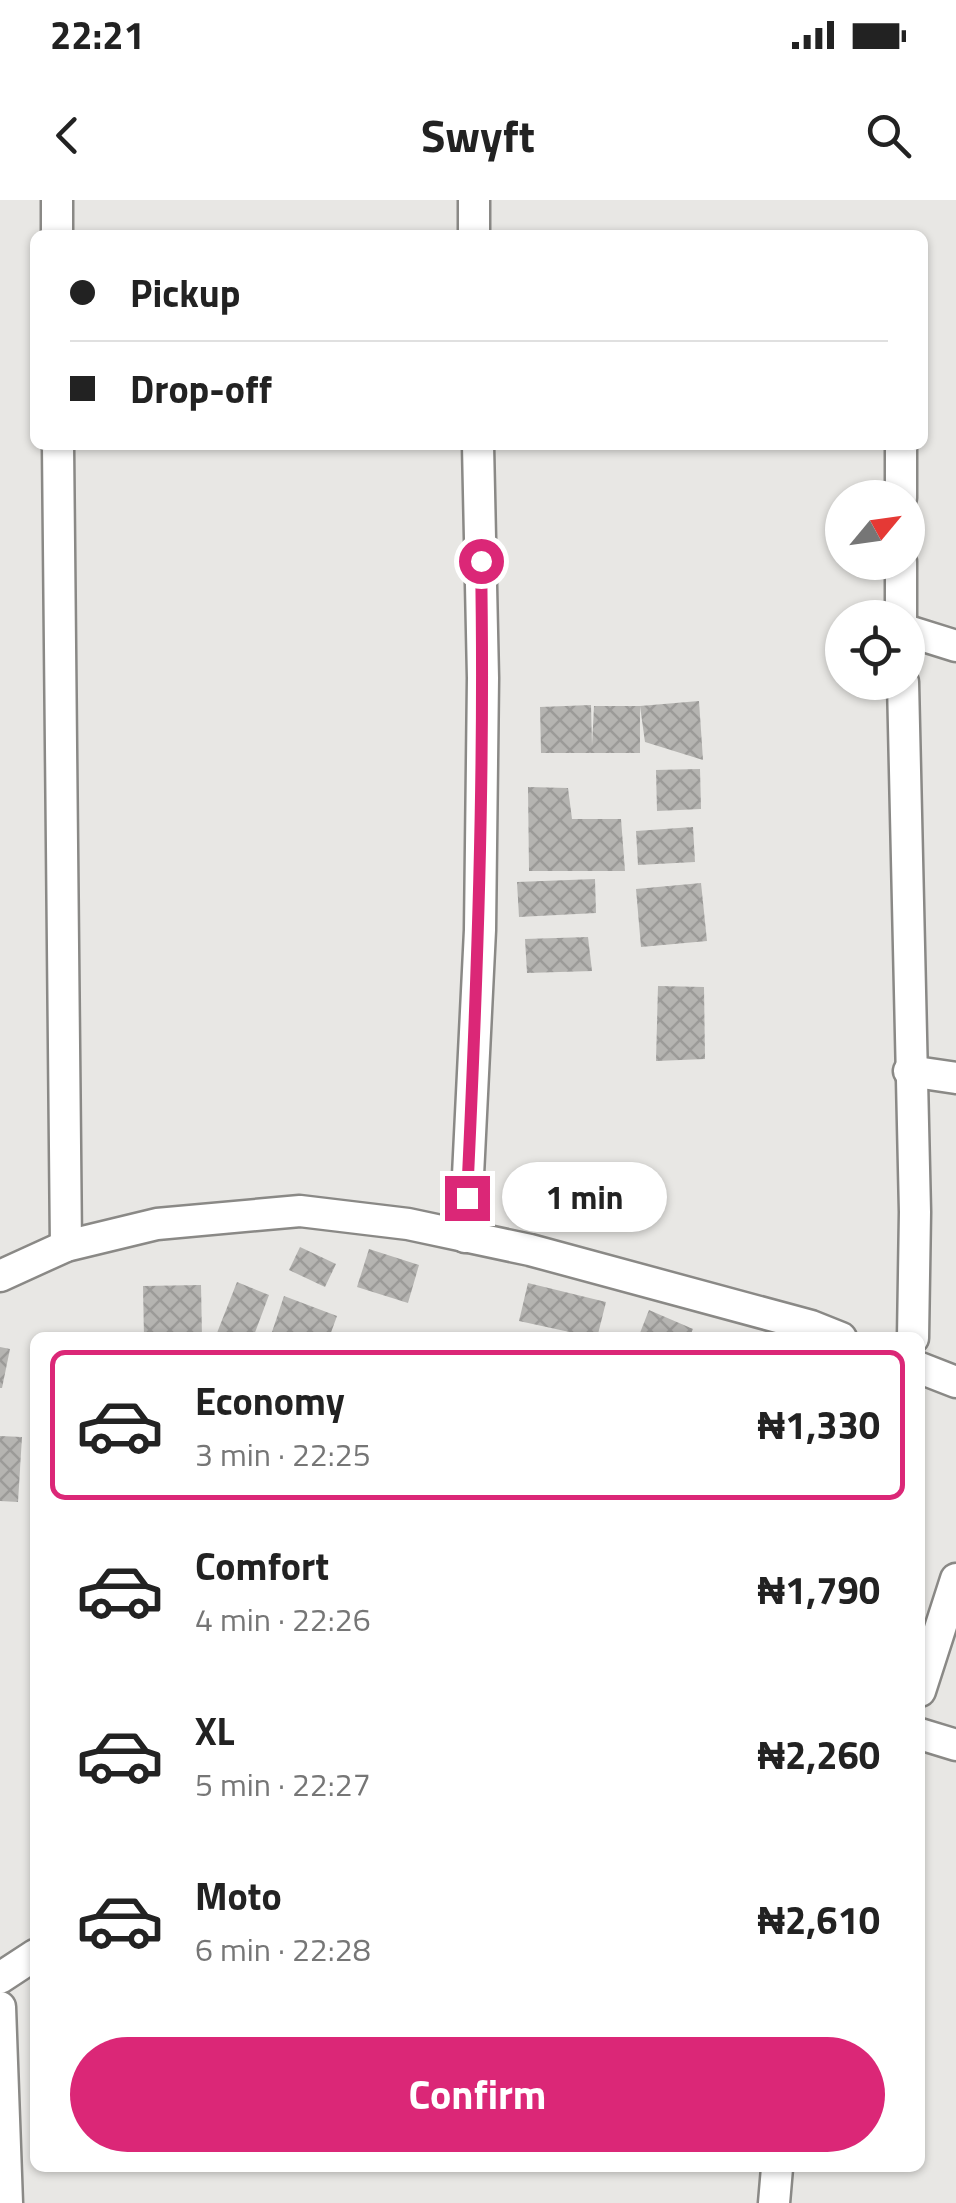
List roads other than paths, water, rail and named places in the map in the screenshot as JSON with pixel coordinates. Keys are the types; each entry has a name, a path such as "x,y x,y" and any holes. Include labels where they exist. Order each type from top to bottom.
{"street":[{"path":"57,200 57,230"},
{"path":"474,200 474,230"},
{"path":"58,450 66,1246"},
{"path":"466,1237 480,930 483,678 478,450"},
{"path":"901,450 901,480"},
{"path":"925,636 956,646"},
{"path":"903,700 915,1212 912,1332"},
{"path":"910,1071 956,1078"},
{"path":"0,1276 66,1246 158,1224 300,1211 408,1224 549,1255 826,1332"},
{"path":"925,1370 956,1382"},
{"path":"925,1675 956,1579"},
{"path":"925,1736 956,1745"},
{"path":"0,1978 30,1957"},
{"path":"0,2007 7,2203"},
{"path":"774,2203 777,2172"}]}
